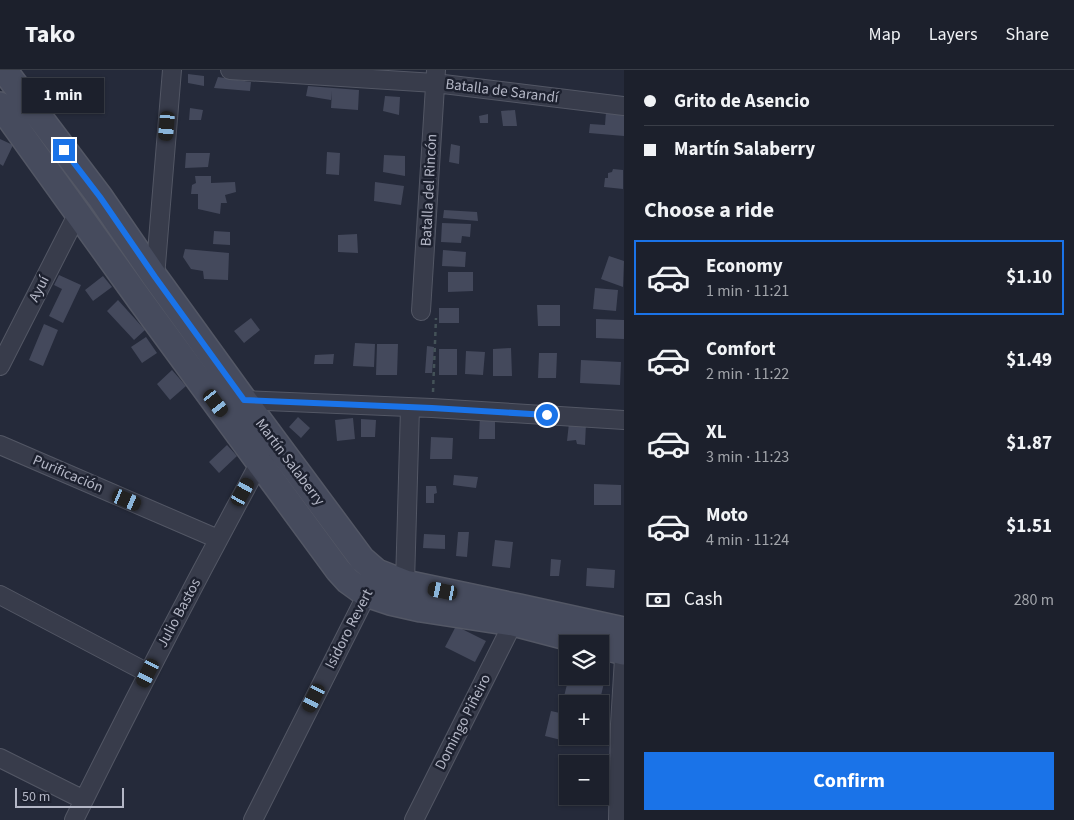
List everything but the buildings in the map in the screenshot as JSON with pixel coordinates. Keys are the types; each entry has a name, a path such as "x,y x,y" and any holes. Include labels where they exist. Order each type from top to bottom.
{"street":[{"name":"Martín Salaberry","path":"4,70 100,197 244,400 362,559 372,583 390,602 421,609 513,623 559,635"},
{"path":"155,277 172,70"},
{"name":"Batalla de Sarandí","path":"230,70 436,76 624,106"},
{"name":"Batalla del Rincón","path":"421,311 436,76"},
{"name":"Martín Salaberry","path":"0,105 140,300 348,581 405,583 624,630"},
{"name":"Ayuí","path":"0,364 78,213"},
{"path":"244,400 432,408 624,420"},
{"path":"405,583 410,408"},
{"name":"Purificación","path":"0,445 218,538"},
{"path":"260,462 268,453 272,453 302,488 320,502"},
{"name":"Julio Bastos","path":"74,820 218,538 260,462"},
{"name":"Isidoro Revert","path":"253,820 372,583"},
{"path":"0,596 148,673"},
{"name":"Domingo Piñeiro","path":"414,820 513,623"},
{"path":"609,648 624,652"},
{"path":"618,820 620,724 624,658"},
{"path":"0,758 84,800"}],"path":[{"path":"421,311 436,314 432,408"}],"route":[{"path":"64,150 100,197 244,400 547,415"}]}
